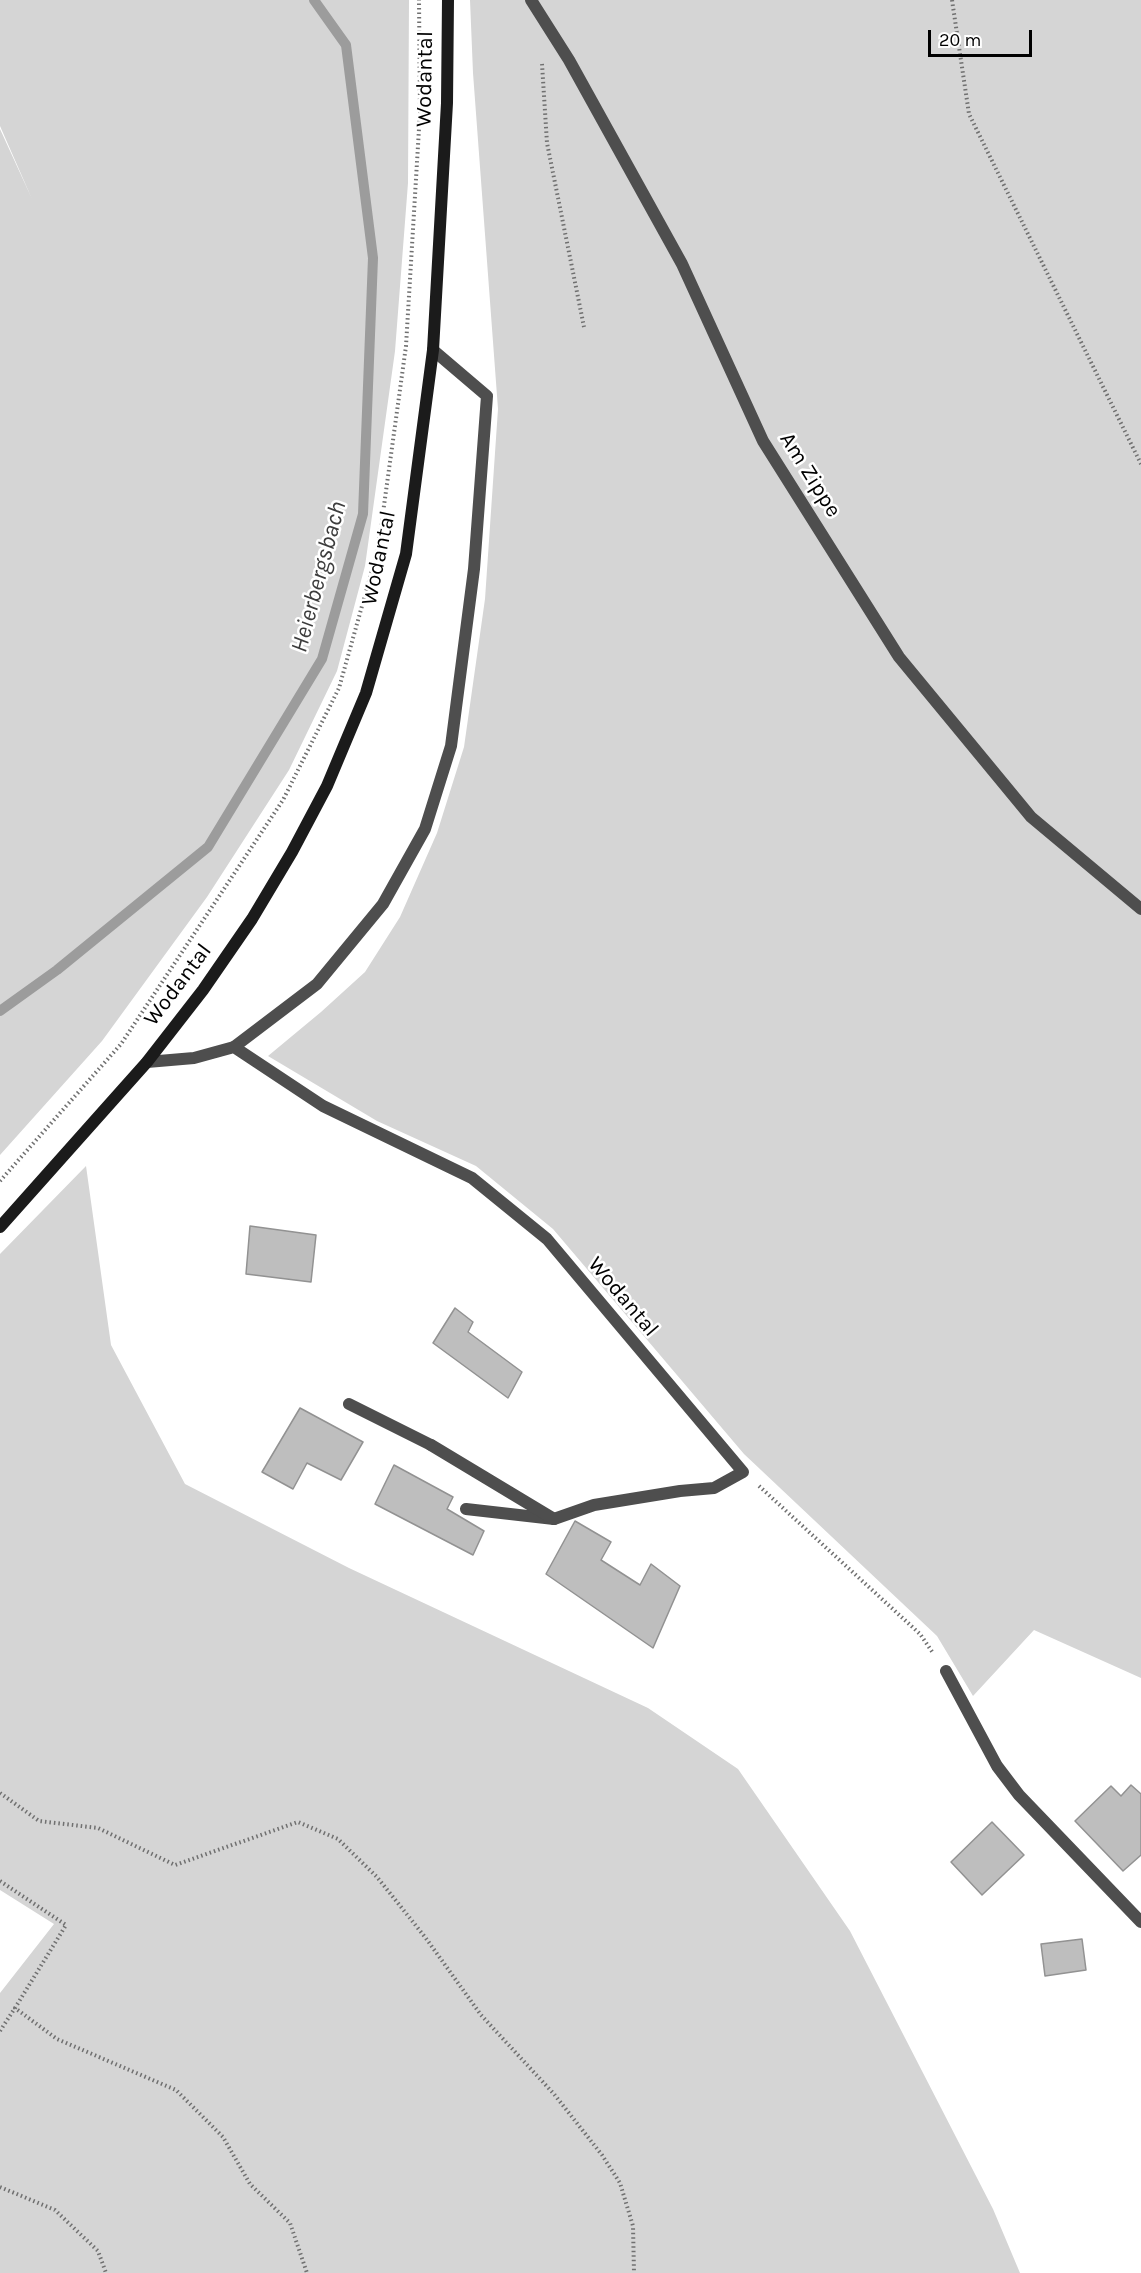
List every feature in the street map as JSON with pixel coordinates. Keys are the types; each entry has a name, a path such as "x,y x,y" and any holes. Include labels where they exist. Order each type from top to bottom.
{"main road":[{"name":"Wodantal","path":"0,1227 147,1062 209,981 252,919 292,852 327,786 366,693 406,554 433,350 447,103 447,0"}],"street":[{"name":"Am Zippe","path":"531,0 569,60 682,264 763,441 899,657 1031,817 1141,909"},
{"path":"234,1047 317,984 383,904 425,829 452,746 474,569 487,396 433,350"},
{"name":"Wodantal","path":"147,1062 194,1058 234,1047 323,1106 472,1178 547,1239 743,1472"},
{"path":"349,1404 431,1445 554,1519"},
{"path":"466,1509 554,1519 594,1505 714,1488 743,1472"},
{"path":"946,1671 997,1766 1019,1795 1141,1922"}],"path":[{"path":"0,1181 121,1044 283,800 339,688 378,549 406,346 420,112 419,0"},
{"path":"952,0 969,114 1141,464"},
{"path":"542,60 547,143 585,327"},
{"path":"743,1472 920,1634 946,1671"},
{"path":"0,1793 39,1821 98,1828 175,1865 298,1822 338,1839 377,1877 425,1937 481,2015 554,2094 602,2155 620,2183 633,2226 634,2273"},
{"path":"0,1881 66,1925 0,2031"},
{"path":"15,2008 57,2039 176,2090 223,2137 250,2184 290,2223 308,2273"},
{"path":"0,2187 55,2210 98,2251 106,2273"}],"shaded area":[{"path":"0,0 409,0 408,183 395,351 365,566 337,671 289,770 207,897 102,1041 0,1155 0,129 32,199 0,126"},
{"path":"470,0 1141,0 1141,1678 1034,1630 973,1696 937,1636 744,1454 553,1229 476,1166 377,1121 268,1056 365,972 400,917 437,833 464,747 485,599 498,409 473,73"},
{"path":"86,1166 111,1345 185,1484 349,1568 648,1708 738,1769 850,1931 993,2209 1020,2273 0,2273 0,1993 54,1924 0,1890 0,1254"}],"building":[{"path":"250,1226 316,1235 311,1282 246,1274"},
{"path":"455,1308 473,1322 468,1332 522,1372 508,1398 433,1343"},
{"path":"300,1408 363,1442 341,1480 307,1463 293,1489 262,1472"},
{"path":"394,1465 453,1497 447,1509 484,1531 473,1555 375,1504"},
{"path":"575,1521 611,1542 601,1560 640,1585 651,1564 680,1586 653,1648 546,1574"},
{"path":"1131,1785 1141,1794 1141,1855 1123,1871 1075,1821 1111,1786 1121,1796"},
{"path":"992,1822 1024,1855 982,1895 951,1862"},
{"path":"1082,1939 1086,1970 1045,1976 1041,1944"}],"waterway":[{"name":"Heierbergsbach","path":"0,1011 57,970 208,847 322,659 363,514 373,258 346,45 314,0"}]}
